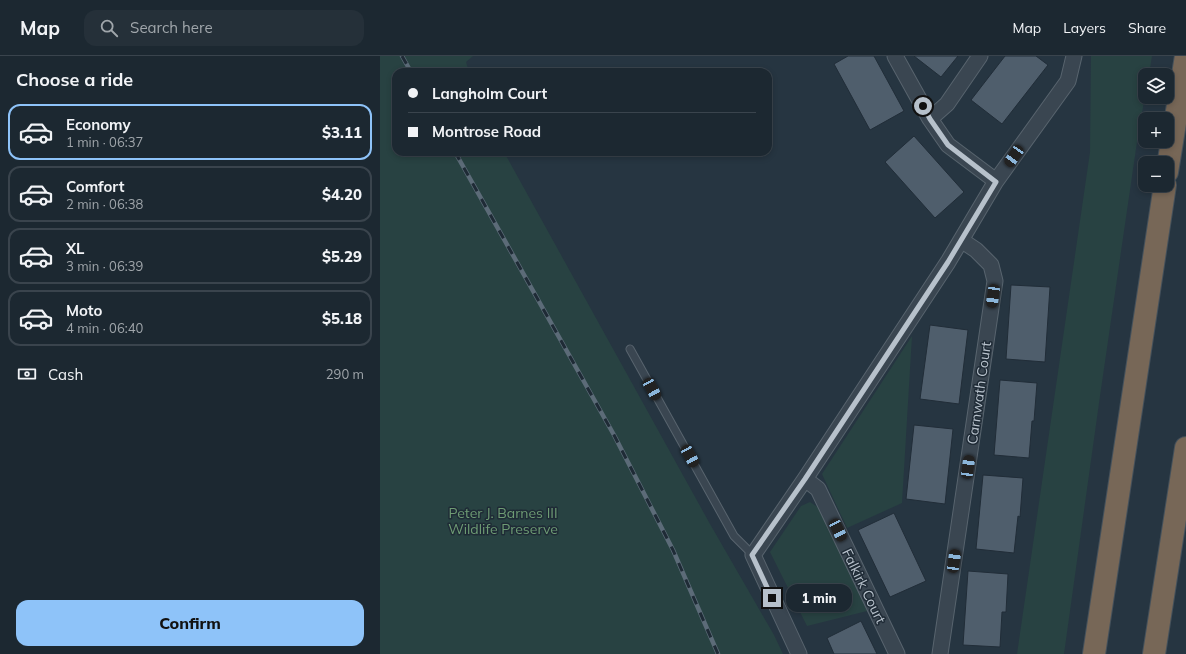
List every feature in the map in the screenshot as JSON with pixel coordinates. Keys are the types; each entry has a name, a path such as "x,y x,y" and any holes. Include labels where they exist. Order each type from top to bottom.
{"highway":[{"path":"1170,156 1186,56"},
{"path":"1094,654 1164,192"},
{"path":"1154,654 1186,448"}],"street":[{"path":"895,56 930,119 948,145 996,182"},
{"path":"930,119 947,104 980,56"},
{"path":"799,654 752,555 805,479 961,240 996,182 1068,81 1074,56"},
{"name":"Carnwath Court","path":"940,654 995,281 991,265 976,250 961,240"},
{"name":"Falkirk Court","path":"805,479 818,489 897,654"}],"lane":[{"path":"630,349 734,536 752,555"}],"green space":[{"name":"Peter J. Barnes III Wildlife Preserve","path":"380,56 473,56 466,62 468,68 392,68 392,156 506,156 710,524 774,635 783,654 380,654"},
{"path":"1091,56 1152,56 1150,68 1138,68 1138,104 1144,104 1142,112 1138,112 1138,135 1064,654 1017,654 1090,152"},
{"path":"912,336 902,503 847,528 822,474"},
{"path":"810,502 819,508 867,611 807,626 770,552 801,506"}],"building":[{"path":"848,56 874,56 904,111 870,130 834,64"},
{"path":"914,56 958,56 941,77"},
{"path":"1005,56 1036,56 1048,65 1002,124 971,100"},
{"path":"914,136 964,192 935,218 885,162"},
{"path":"1011,285 1050,287 1045,362 1006,359"},
{"path":"930,325 968,330 959,404 920,399"},
{"path":"1000,380 1037,383 1029,458 994,455"},
{"path":"914,425 953,429 945,504 906,499"},
{"path":"983,475 1023,478 1020,517 1018,516 1014,553 976,549"},
{"path":"894,513 926,581 890,597 858,530"},
{"path":"968,571 1008,574 1006,612 1002,612 1000,647 963,645"},
{"path":"861,621 877,654 834,654 827,638"}],"railway":[{"path":"402,56 409,68"},
{"path":"457,156 614,435 673,550 718,654"}],"route":[{"path":"772,598 752,555 805,479 948,262 996,182 948,145 923,106"}]}
